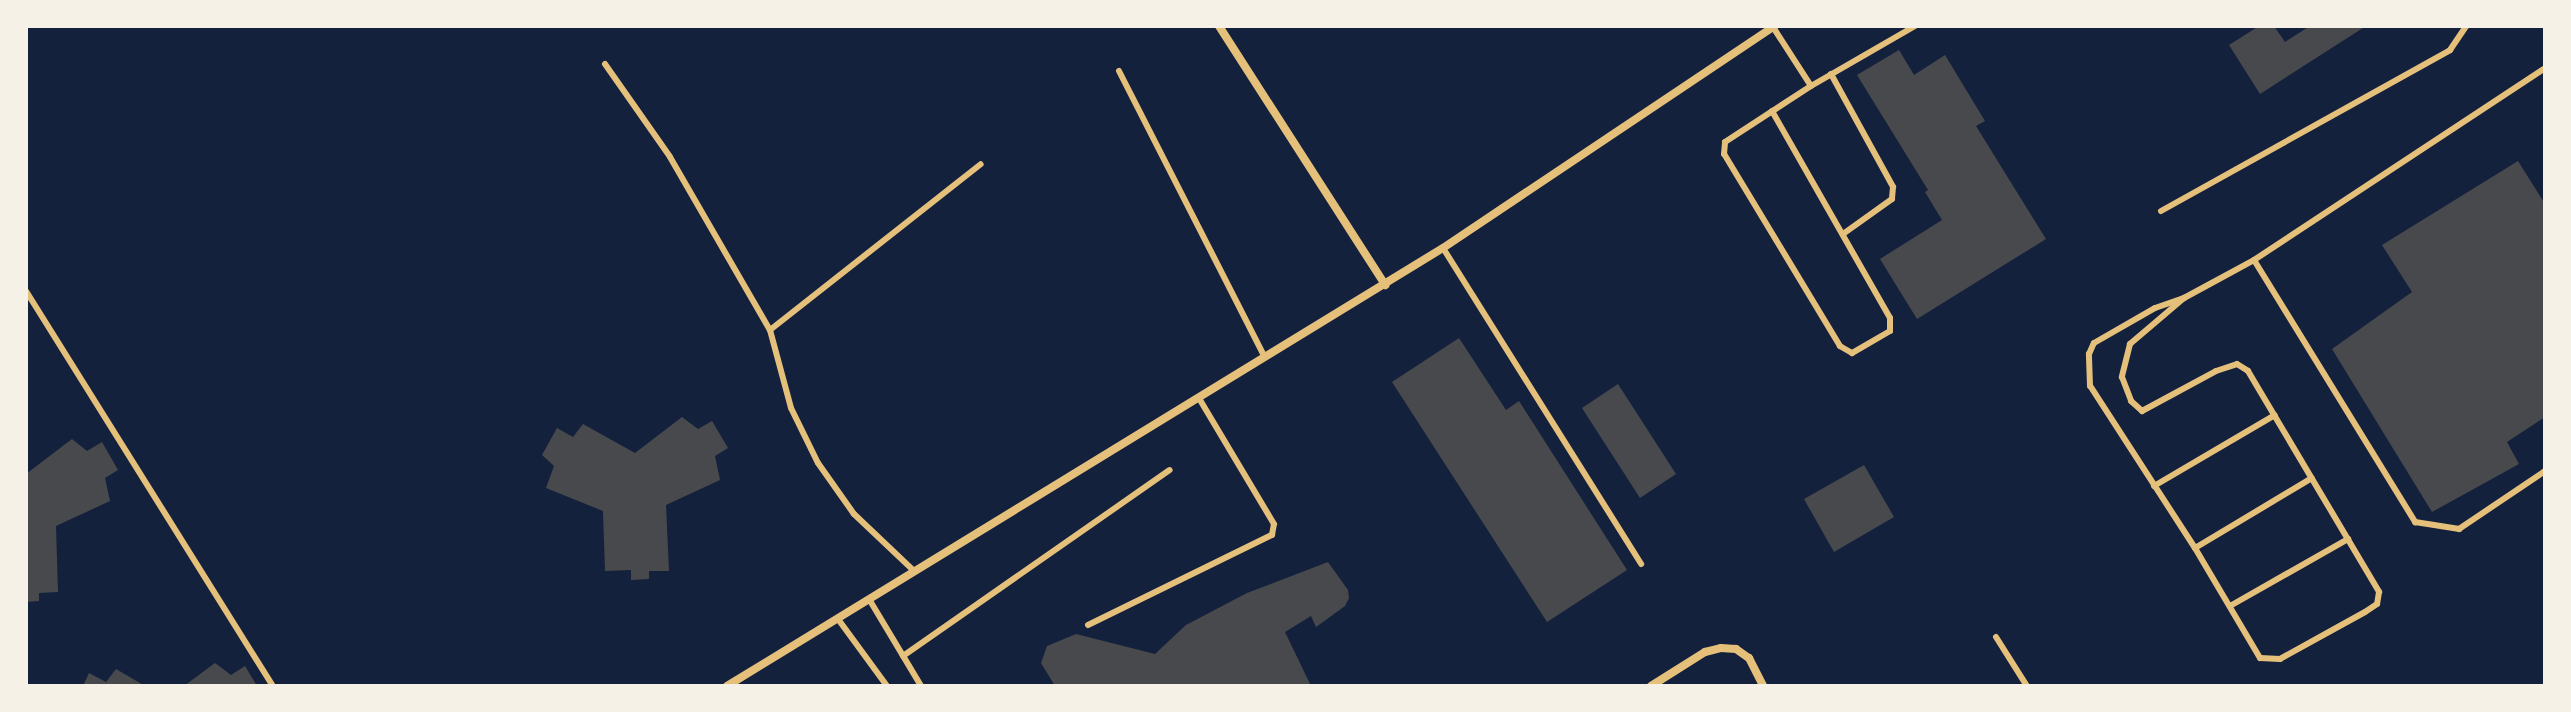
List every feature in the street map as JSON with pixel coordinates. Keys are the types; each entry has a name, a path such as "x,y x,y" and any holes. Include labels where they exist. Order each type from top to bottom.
{"street":[{"path":"1219,26 1385,285"},
{"path":"727,686 1385,285 1774,27"},
{"path":"1651,686 1705,652 1721,648 1736,649 1749,658 1763,686"}],"lane":[{"path":"1772,111 1890,318 1890,331 1852,353 1840,346 1724,154 1725,142 1772,111 1811,86 1915,26"},
{"path":"2161,211 2450,50 2466,26"},
{"path":"1774,27 1811,86"},
{"path":"605,64 670,157 770,330 791,408 818,463 854,514 914,571"},
{"path":"2184,298 2130,344 2122,377 2131,401 2142,411 2216,371 2237,364 2248,371 2379,592 2377,604 2280,659 2260,658 2195,548 2090,386 2089,354 2094,343 2155,308 2184,298 2254,260 2545,68"},
{"path":"1119,71 1265,357"},
{"path":"1831,74 1893,187 1892,199 1843,234"},
{"path":"770,330 981,164"},
{"path":"1443,248 1641,564"},
{"path":"2254,260 2415,522 2459,529 2545,471"},
{"path":"26,291 273,686"},
{"path":"1088,625 1272,535 1274,524 1199,398"},
{"path":"2154,486 2275,415"},
{"path":"903,656 1170,470"},
{"path":"2195,548 2312,478"},
{"path":"2230,606 2348,539"},
{"path":"869,599 921,686"},
{"path":"838,619 887,686"},
{"path":"1996,637 2027,686"}],"building":[{"path":"2259,26 2274,26 2285,42 2310,26 2366,26 2260,94 2229,45"},
{"path":"1899,50 1914,75 1945,55 1985,121 1976,126 2046,239 1917,319 1880,259 1942,220 1925,192 1928,190 1857,75"},
{"path":"2518,161 2545,204 2545,417 2507,442 2519,464 2432,512 2332,349 2412,292 2382,245"},
{"path":"1459,338 1506,410 1519,401 1627,570 1547,622 1392,382"},
{"path":"1618,384 1676,474 1640,498 1582,408"},
{"path":"682,417 698,429 712,421 728,448 715,456 720,480 666,505 669,571 649,571 649,579 631,580 631,570 605,571 603,511 546,488 554,466 542,455 557,428 573,437 583,424 635,453"},
{"path":"72,439 87,451 102,442 118,470 105,478 110,501 56,526 58,592 39,593 39,601 26,602 26,474"},
{"path":"1864,465 1894,517 1834,552 1804,499"},
{"path":"1328,562 1348,590 1349,598 1345,606 1316,627 1311,616 1285,632 1311,686 1055,686 1041,663 1047,646 1076,634 1155,654 1186,625 1247,593"},
{"path":"215,663 231,675 245,666 257,686 184,686"},
{"path":"116,669 145,686 83,686 89,673 106,682"}]}
